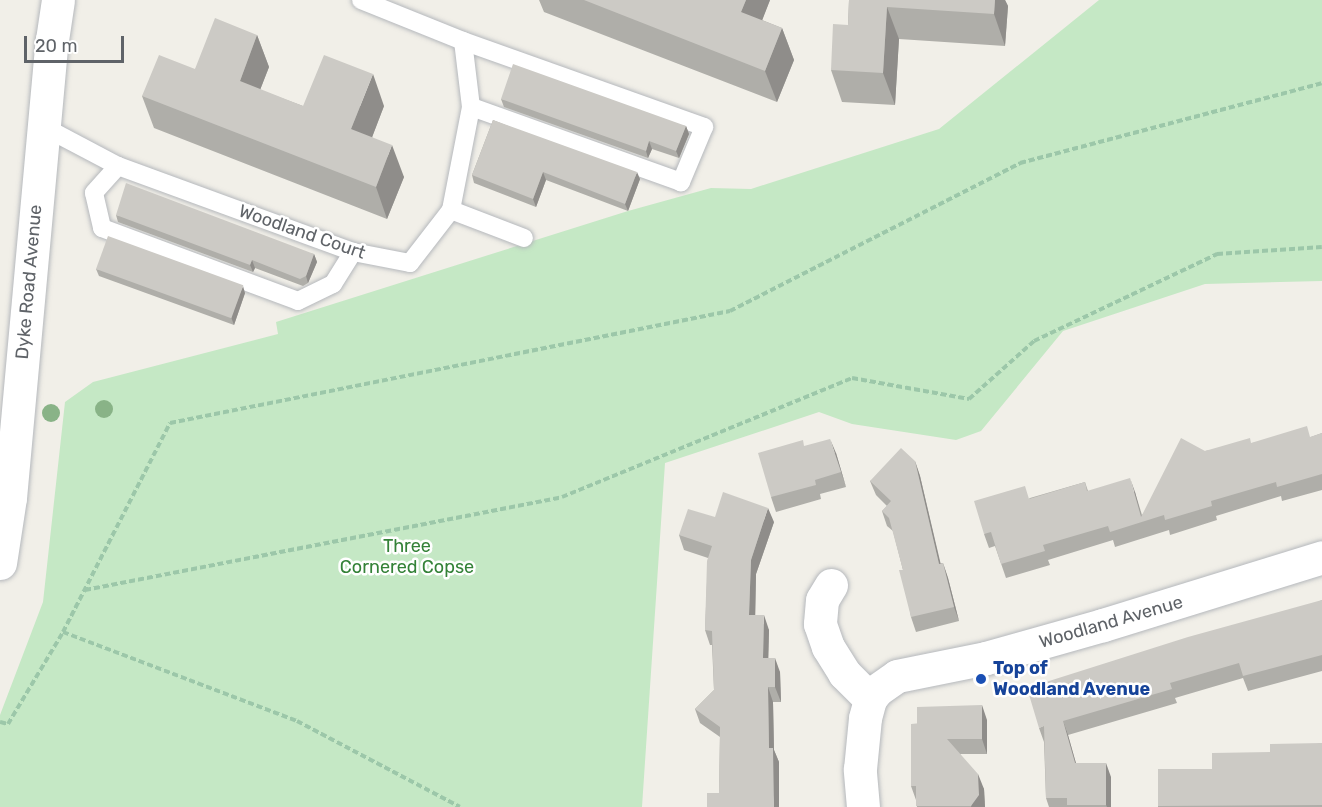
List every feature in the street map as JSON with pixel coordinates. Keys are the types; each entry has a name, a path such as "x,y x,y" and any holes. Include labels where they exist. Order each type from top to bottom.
{"street":[{"name":"Dyke Road Avenue","path":"1,556 10,498 58,0"},
{"name":"Woodland Avenue","path":"870,699 886,683 908,672 986,658 1102,626 1322,557"},
{"path":"831,585 822,600 820,624 828,647 844,674 870,699 862,740 863,807"}],"lane":[{"path":"361,0 463,41 704,127 681,182 471,107"},
{"name":"Woodland Court","path":"44,127 118,166 353,252 410,262 452,210 471,107 463,41"},
{"path":"118,166 94,193 102,228 298,301 333,284 353,252"},
{"path":"452,210 524,238"}],"path":[{"path":"0,722 8,724 63,632 170,423 730,311 1020,163 1322,83"},
{"path":"84,590 562,497 852,378 969,399 1034,341 1217,254 1322,247"},
{"path":"63,632 297,721 460,807"}],"green space":[{"name":"Three Cornered Copse","path":"1099,0 1322,0 1322,281 1205,284 1063,331 981,431 956,440 852,424 819,412 665,463 642,807 0,807 0,715 43,602 65,402 93,382 278,334 276,322 628,211 711,188 751,189 939,129"}],"building":[{"path":"584,0 746,0 741,12 782,28 765,71"},
{"path":"849,0 995,0 994,14 887,7 883,73 831,70 833,24 848,25"},
{"path":"215,18 257,35 240,81 303,106 324,55 373,74 351,129 392,145 376,187 142,96 159,55 195,69"},
{"path":"513,64 686,126 676,151 649,141 646,151 501,99"},
{"path":"493,120 637,172 625,204 543,172 533,199 472,175"},
{"path":"126,183 314,254 306,276 300,279 252,260 250,265 116,215"},
{"path":"108,236 243,285 231,318 96,269"},
{"path":"1307,426 1310,437 1322,433 1322,474 1277,487 1276,482 1211,501 1212,506 1165,520 1164,515 1110,532 1108,526 1043,545 1045,551 1001,564 991,532 984,534 974,501 1025,486 1029,499 1085,482 1087,491 1130,478 1141,517 1181,438 1205,451 1250,438 1251,443"},
{"path":"830,439 841,472 815,480 816,485 771,497 758,453 803,440 804,446"},
{"path":"901,448 915,461 939,564 943,563 954,607 911,617 899,570 903,570 889,518 882,511 891,501 870,481"},
{"path":"723,492 768,508 751,560 749,615 764,615 763,658 775,658 775,687 768,687 769,748 773,748 774,807 707,807 707,793 719,793 720,727 695,709 714,690 712,631 705,630 707,561 712,546 679,535 688,509 715,517"},
{"path":"1322,600 1322,655 1243,676 1239,663 1170,683 1172,689 1063,721 1075,763 1106,763 1106,805 1067,805 1067,798 1046,798 1044,726 1039,728 1027,688 1188,637"},
{"path":"982,705 982,739 947,739 978,774 979,795 971,806 916,806 916,786 911,786 911,724 917,724 917,707"},
{"path":"1322,743 1322,805 1158,806 1158,769 1212,769 1212,753 1270,752 1270,744"}],"place":[{"name":"Top of Woodland Avenue","path":"981,679"}]}
